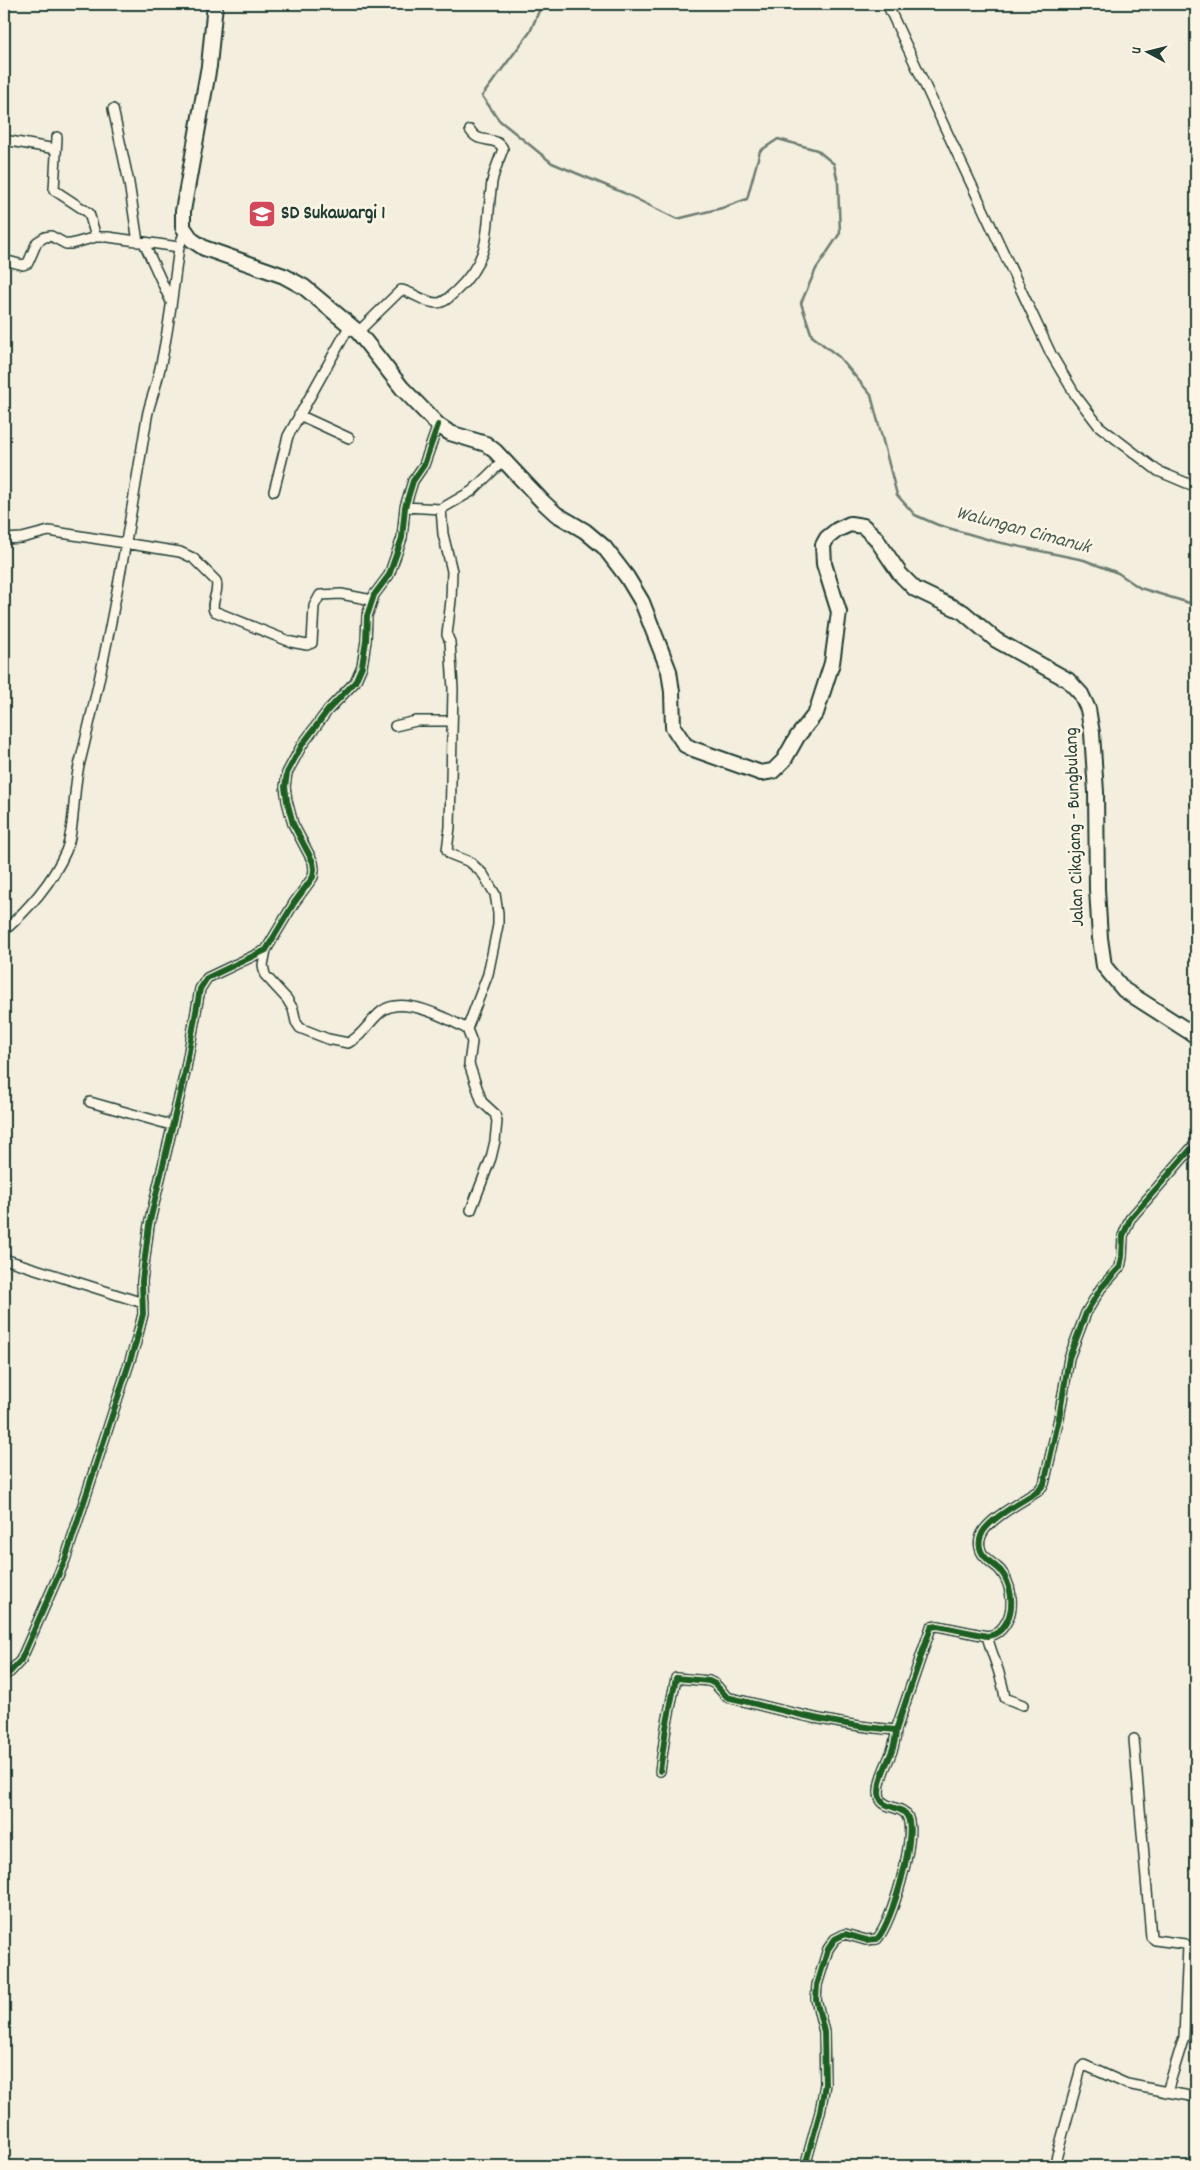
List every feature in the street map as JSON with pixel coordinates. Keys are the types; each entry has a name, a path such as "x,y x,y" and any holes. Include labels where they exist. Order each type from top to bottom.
{"main road":[{"path":"185,231 183,211 209,66 215,4"},
{"name":"Jalan Cikajang - Bungbulang","path":"185,231 192,240 204,248 284,276 304,287 354,328 402,388 438,425 450,433 486,444 556,514 585,531 604,547 627,577 642,602 669,671 673,727 686,745 745,769 767,773 778,766 816,713 832,663 839,612 824,564 823,545 827,538 837,530 850,524 863,526 875,537 900,574 915,589 963,612 996,640 1068,680 1081,694 1088,710 1092,733 1096,792 1100,938 1104,966 1124,990 1196,1036"}],"street":[{"path":"887,4 1051,354 1076,396 1099,426 1122,444 1158,471 1196,487"},
{"path":"113,109 141,242 171,302"},
{"path":"274,491 284,446 298,416 354,328 401,290 430,302 436,303 446,300 465,282 478,265 486,244 492,181 503,148 488,138 478,138 470,130"},
{"path":"58,137 54,190 89,213 96,237"},
{"path":"4,140 56,149"},
{"path":"4,931 48,885 66,850 79,768 108,646 121,578 125,543 136,491 147,415 157,381 171,302 178,247 185,231"},
{"path":"4,260 23,264 28,263 37,242 51,236 66,244 96,237 108,237 178,247"},
{"path":"298,416 349,438"},
{"path":"438,425 424,465 413,481 405,507 402,538 389,575 372,600 366,616 366,641 362,666 355,682 328,710 302,745 287,773 285,787 287,800 294,824 313,862 314,869 313,877 294,903 266,950 263,966 265,975 287,999 293,1009 296,1022 306,1032 348,1043 356,1039 382,1011 390,1006 400,1006 442,1016 467,1029 472,1042 469,1064 482,1102 495,1114 497,1121 491,1158 471,1210"},
{"path":"405,507 441,509 472,491 503,461"},
{"path":"441,509 452,571 447,635 450,642 452,663 450,827 447,850 450,854 470,862 483,874 495,894 498,913 498,925 488,974 467,1029"},
{"path":"4,539 22,538 49,531 187,554 216,581 218,588 212,606 214,611 291,642 311,644 314,606 316,599 320,596 342,594 372,600"},
{"path":"395,726 416,721 452,721"},
{"path":"4,1675 10,1672 20,1660 65,1560 136,1342 143,1314 142,1281 149,1225 186,1068 200,989 207,978 266,950"},
{"path":"90,1102 171,1126"},
{"path":"805,2166 820,2112 825,2084 824,2032 816,1999 817,1985 828,1949 835,1938 845,1934 866,1940 877,1939 883,1934 904,1870 909,1830 908,1818 902,1810 882,1803 879,1792 883,1773 894,1750 896,1730 931,1627 938,1626 987,1636 994,1635 1003,1627 1008,1617 1011,1595 1001,1571 982,1553 979,1543 981,1536 988,1525 1038,1491 1044,1484 1059,1418 1069,1358 1086,1313 1100,1288 1120,1267 1124,1230 1130,1219 1196,1143"},
{"path":"4,1259 142,1303"},
{"path":"987,1636 993,1659 1003,1680 1005,1698 1023,1705"},
{"path":"660,1770 676,1678 708,1681 715,1684 727,1698 833,1722 896,1730"},
{"path":"1134,1739 1151,1937 1155,1940 1188,1946 1184,2036 1167,2092"},
{"path":"1054,2166 1081,2068 1084,2064 1127,2084 1196,2097"}],"waterway":[{"name":"Walungan Cimanuk","path":"542,4 530,32 482,96 499,120 552,163 624,193 677,219 722,208 747,199 760,151 778,139 817,150 834,164 838,183 840,233 816,269 801,303 812,336 839,357 871,395 897,495 915,515 938,525 997,542 1084,560 1118,573 1140,588 1196,605"}],"cycle path":[{"path":"4,1675 10,1672 21,1660 65,1560 136,1342 143,1314 142,1281 149,1225 186,1068 200,989 207,978 266,950 294,903 313,877 313,862 293,824 287,801 285,787 287,773 302,745 328,710 355,682 362,666 367,616 374,595 389,575 402,538 405,507 413,481 424,465 438,425"},
{"path":"896,1730 931,1627 938,1626 987,1636 994,1635 1007,1621 1011,1608 1011,1594 1004,1575 982,1554 980,1549 981,1536 984,1530 997,1517 1038,1491 1044,1484 1059,1418 1069,1358 1086,1313 1101,1288 1120,1267 1123,1236 1130,1219 1196,1143"},
{"path":"660,1771 676,1678 709,1681 715,1684 727,1697 790,1713 853,1725 896,1730 893,1747 882,1776 879,1792 883,1802 901,1810 908,1818 910,1829 906,1861 896,1899 883,1930 877,1939 866,1940 845,1934 835,1939 828,1949 817,1985 816,1999 824,2032 825,2084 820,2112 805,2166"}],"place":[{"name":"SD Sukawargi 1","path":"262,214"}]}
